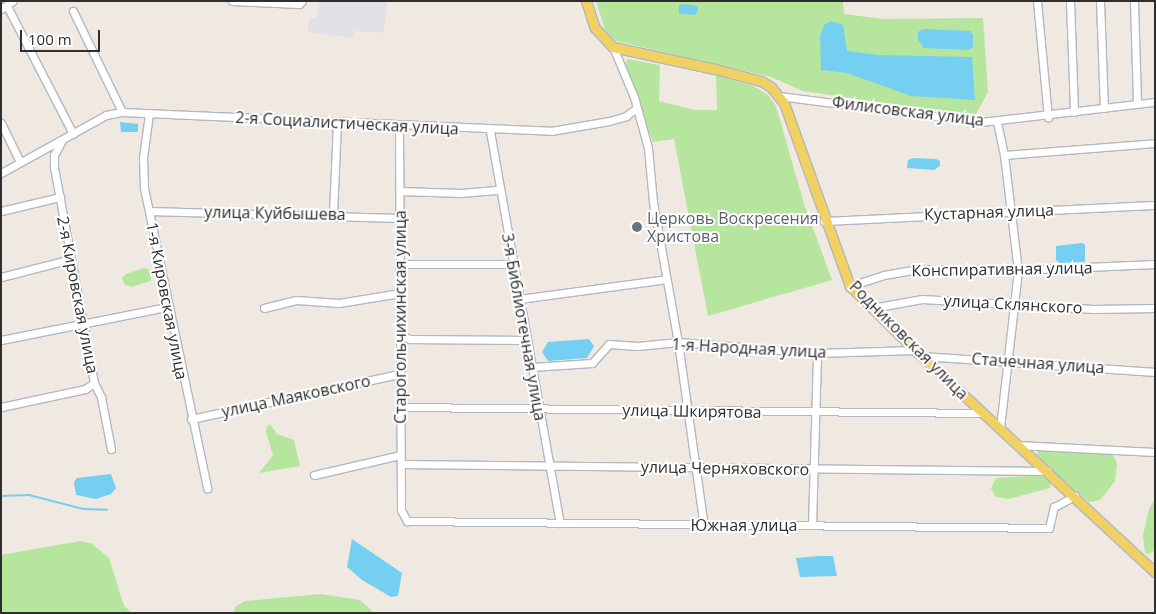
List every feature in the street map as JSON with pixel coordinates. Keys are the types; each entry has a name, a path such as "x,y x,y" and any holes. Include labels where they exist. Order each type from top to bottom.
{"main road":[{"path":"586,1 595,28 613,47 761,81 780,96"},
{"name":"Родниковская улица","path":"780,96 824,221 850,286 1017,445 1049,471 1155,572"}],"street":[{"path":"13,1 4,8 73,134"},
{"path":"232,1 298,4 302,1"},
{"path":"1037,1 1048,117"},
{"path":"1070,1 1074,112"},
{"path":"1100,1 1104,108"},
{"path":"1134,1 1138,104"},
{"path":"72,11 122,112"},
{"path":"613,47 634,97 635,109 648,148 652,197 678,342 704,526"},
{"name":"Филисовская улица","path":"780,96 997,122 1155,102"},
{"name":"2-я Социалистическая улица","path":"20,162 106,115 122,112 399,124 490,131 573,128 626,116 635,109"},
{"name":"1-я Кировская улица","path":"149,114 142,168 166,306 207,488"},
{"path":"333,214 337,121"},
{"path":"997,122 1004,156 1018,270 1016,305 1007,360 1000,429"},
{"path":"1,123 20,162 1,173"},
{"name":"Старогольчихинская улица","path":"399,124 401,510"},
{"name":"3-я Библиотечная улица","path":"490,131 512,264 560,523"},
{"name":"2-я Кировская улица","path":"61,141 54,155 60,197 94,383 101,396 111,449"},
{"path":"1004,156 1155,143"},
{"path":"400,191 461,193 499,190"},
{"path":"1,210 60,197"},
{"name":"Кустарная улица","path":"824,221 1155,205"},
{"name":"улица Куйбышева","path":"150,211 333,214 400,218"},
{"path":"1,277 71,259"},
{"path":"400,264 512,264"},
{"name":"Конспиративная улица","path":"850,286 884,275 919,269 1018,270 1155,264"},
{"path":"519,299 666,279"},
{"path":"264,308 296,300 339,303 400,293"},
{"name":"улица Склянского","path":"872,308 922,299 1016,305 1155,308"},
{"path":"1,340 166,306"},
{"path":"400,336 410,339 526,340"},
{"name":"1-я Народная улица","path":"532,367 592,363 609,344 638,346 678,342 817,353 919,353"},
{"path":"812,525 817,353"},
{"name":"Стачечная улица","path":"919,353 1155,372"},
{"name":"улица Маяковского","path":"191,418 400,374"},
{"path":"1,407 85,388 94,383"},
{"name":"улица Шкирятова","path":"401,407 983,413"},
{"path":"1017,445 1155,452"},
{"path":"314,475 400,455"},
{"name":"улица Черняховского","path":"400,464 1049,471"},
{"name":"Южная улица","path":"401,510 404,518 412,522 1048,528 1054,507 1075,496"}],"shaded area":[{"path":"319,1 388,1 383,33 354,31 353,38 307,32 310,18 317,18"}],"green space":[{"path":"596,1 843,1 844,14 883,19 983,18 988,92 975,116 803,91 771,77 616,41 605,30"},
{"path":"628,59 660,65 659,101 694,110 717,110 716,75 753,86 768,95 776,106 804,204 832,280 708,316 674,139 653,142 624,65"},
{"path":"144,268 150,270 151,281 131,287 124,284 122,278 126,274"},
{"path":"270,424 277,434 294,440 300,466 259,473 273,455 266,432 267,426"},
{"path":"1037,449 1112,453 1117,463 1115,481 1100,500 1089,502 1038,458"},
{"path":"1040,475 1051,483 1050,488 1008,499 996,497 991,489 996,478"},
{"path":"1155,498 1155,550 1149,554 1145,553 1143,536 1149,509"},
{"path":"80,541 91,543 109,558 124,606 132,613 1,613 1,555"},
{"path":"321,594 360,600 374,613 233,613 236,606 245,601"}],"water":[{"path":"682,4 697,6 698,10 695,15 679,14 679,6"},
{"path":"831,21 843,25 847,51 879,55 972,57 975,100 911,96 847,73 821,70 820,36 824,25"},
{"path":"923,29 970,31 973,35 973,47 969,50 924,48 918,40 918,32"},
{"path":"120,122 138,124 138,132 121,132"},
{"path":"914,158 936,159 940,161 940,166 934,170 907,168 908,160"},
{"path":"1082,243 1085,245 1085,262 1060,263 1056,260 1056,246"},
{"path":"589,339 594,346 587,358 548,361 542,352 548,342"},
{"path":"111,474 116,488 111,494 96,499 76,495 74,482 77,478"},
{"path":"352,539 402,573 398,596 391,597 362,580 347,567"},
{"path":"833,556 837,576 800,577 796,558"}],"waterway":[{"path":"1,496 29,495 83,509 107,510"}],"place":[{"name":"Церковь Воскресения Христова","path":"637,227"}]}
